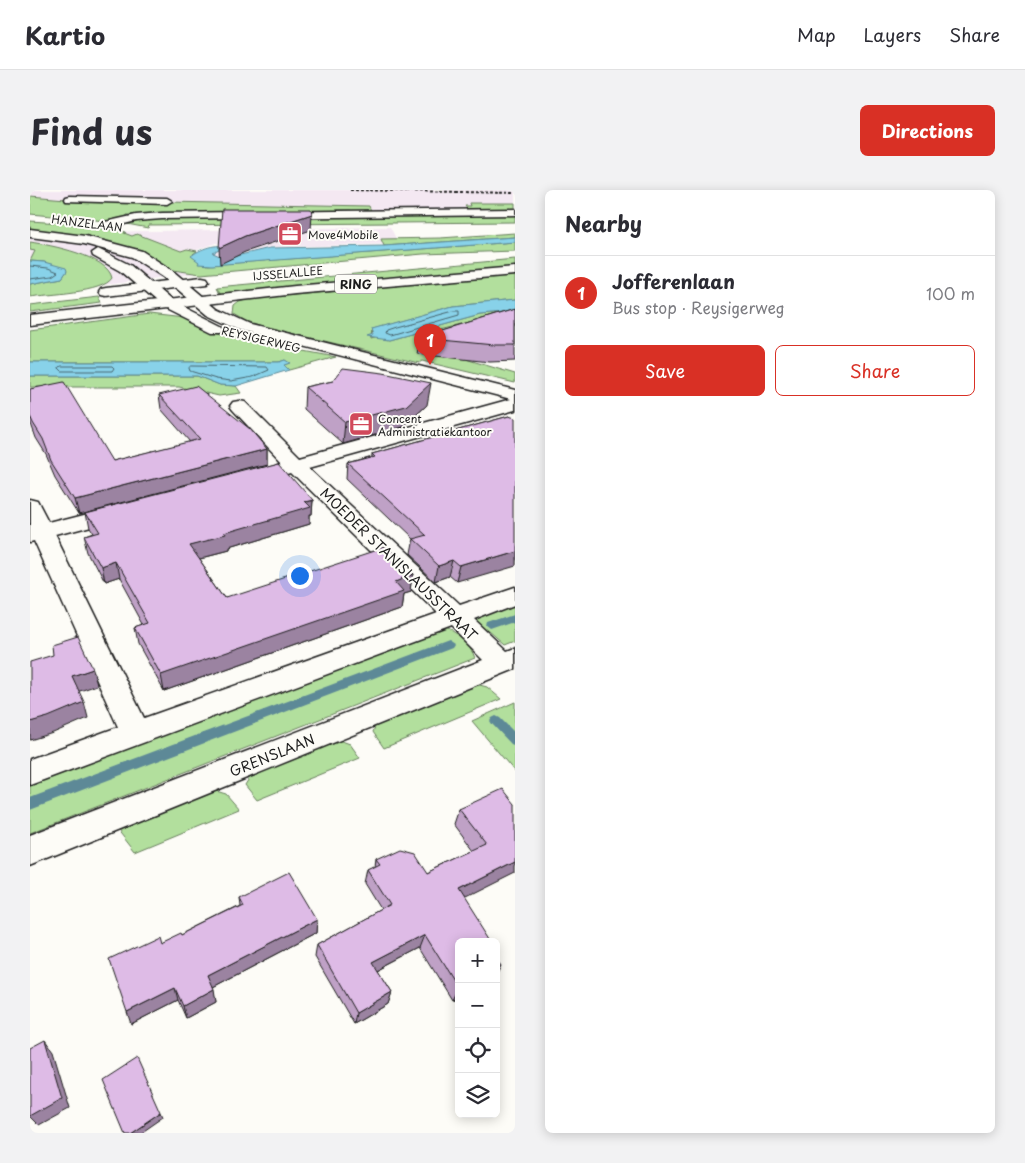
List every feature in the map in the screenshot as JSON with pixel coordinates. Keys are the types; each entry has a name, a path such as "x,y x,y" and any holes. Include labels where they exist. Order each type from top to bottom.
{"street":[{"path":"70,199 179,201"},
{"path":"288,203 377,205 382,214 515,212"},
{"name":"HANZELAAN","path":"135,229 105,224 136,218 162,216 382,214"},
{"name":"HANZELAAN","path":"30,233 85,240 124,250 143,257 180,283"},
{"name":"HANZELAAN","path":"30,240 72,246 96,253 125,268 146,287"},
{"name":"IJSSELALLEE","path":"30,320 197,300 515,271"},
{"path":"88,294 216,280"},
{"path":"180,283 197,300"},
{"path":"146,287 167,304"},
{"name":"REYSIGERWEG","path":"197,300 226,319 245,327 515,395"},
{"name":"REYSIGERWEG","path":"167,304 209,326 248,338 315,352 361,356"},
{"path":"230,483 515,404"},
{"name":"MOEDER STANISLAUSSTRAAT","path":"239,406 296,465 455,617 509,660"},
{"path":"36,534 145,505"},
{"path":"30,507 36,534 136,733"},
{"path":"30,772 515,595"},
{"name":"GRENSLAAN","path":"30,852 509,660"}],"shaded area":[{"path":"30,190 515,190 515,220 30,214"},
{"path":"390,227 399,244 273,247 225,257 217,256 213,253 221,249 222,245 216,243 191,252 215,266 424,253 173,276 30,295 30,233"}],"green space":[{"path":"30,196 66,200 369,206 372,213 352,213 351,210 337,210 338,213 127,215 126,218 106,221 30,214"},
{"path":"469,203 515,203 515,211 469,211 465,206 470,206"},
{"path":"515,213 515,222 149,225 148,228 127,224 153,218"},
{"path":"30,221 75,224 126,232 124,233 132,236 137,234 181,251 187,249 197,251 193,254 202,263 208,265 515,242 515,251 423,254 201,274 173,270 141,251 121,245 65,234 30,231"},
{"path":"515,233 515,237 384,246 381,239 440,238"},
{"path":"30,242 64,249 90,258 108,270 112,278 107,283 87,290 30,297 30,284 62,278 67,271 44,262 30,261 35,251 30,250"},
{"path":"515,259 515,267 220,293 217,287"},
{"path":"515,275 515,300 453,306 372,329 371,339 378,337 389,340 480,315 515,312 424,334 416,339 449,354 515,374 515,383 264,327 246,321 234,314 235,306 240,302 250,299"},
{"path":"99,297 102,303 30,312 30,305"},
{"path":"149,314 184,318 210,330 239,339 336,357 289,370 284,365 289,363 285,360 279,362 30,362 30,330"},
{"path":"30,376 197,376 220,385 236,386 241,393 219,396 179,387 30,387"},
{"path":"515,601 515,641 505,645 491,633 485,636 473,621 474,617"},
{"path":"441,629 461,640 470,648 475,658 30,833 30,783"},
{"path":"476,684 487,687 501,699 384,748 373,732 376,724"},
{"path":"515,702 515,772 472,721"},
{"path":"339,740 350,744 360,758 257,800 245,785 250,777"},
{"path":"216,791 226,794 239,809 135,852 117,829"}],"water":[{"path":"515,237 515,242 212,265 198,264 199,262 191,256 214,246 229,248 213,253 222,257 236,256 270,248 384,246"},
{"path":"30,261 44,262 66,268 67,271 62,278 30,284"},
{"path":"515,300 515,312 480,315 389,340 367,337 373,335 371,329 453,306"},
{"path":"285,360 290,363 284,365 289,370 236,386 220,385 197,376 30,376 30,362 279,362"}],"building":[{"path":"222,209 311,209 312,214 245,236 219,248"},
{"path":"515,309 515,345 494,345 420,338"},
{"path":"343,368 383,373 431,383 406,406 345,422 305,387 333,381"},
{"path":"64,382 112,461 200,439 159,395 196,386 250,429 267,449 75,498 51,460 43,439 30,416 30,389"},
{"path":"509,416 515,418 515,551 461,567 454,561 439,566 410,539 425,535 348,464 375,457 372,454"},
{"path":"279,462 312,500 304,502 310,508 224,533 225,535 189,544 227,598 384,547 413,575 396,582 404,591 161,675 135,628 150,623 116,563 101,568 84,537 98,533 85,512"},
{"path":"78,637 93,669 72,676 84,702 48,717 30,722 30,662 53,655 52,645"},
{"path":"503,789 515,804 515,862 459,890 489,938 455,938 455,983 425,935 373,962 392,992 356,1013 317,945 390,905 368,870 380,864 376,859 400,848 415,852 428,872 487,845 459,809"},
{"path":"289,872 317,919 208,975 214,989 183,1006 175,988 127,1012 109,959 158,936 160,943 181,933 182,935 243,905 239,897"},
{"path":"45,1040 62,1098 30,1116 30,1048"},
{"path":"137,1058 161,1112 130,1133 125,1133 103,1080"}],"waterway":[{"path":"492,626 515,618"},
{"path":"30,804 448,645"},
{"path":"496,721 515,741"}],"railway":[{"path":"350,190 515,193"}],"place":[{"name":"Move4Mobile","path":"290,234"},
{"name":"Jofferenlaan","path":"430,365"},
{"name":"Concent Administratiekantoor","path":"361,424"}]}
